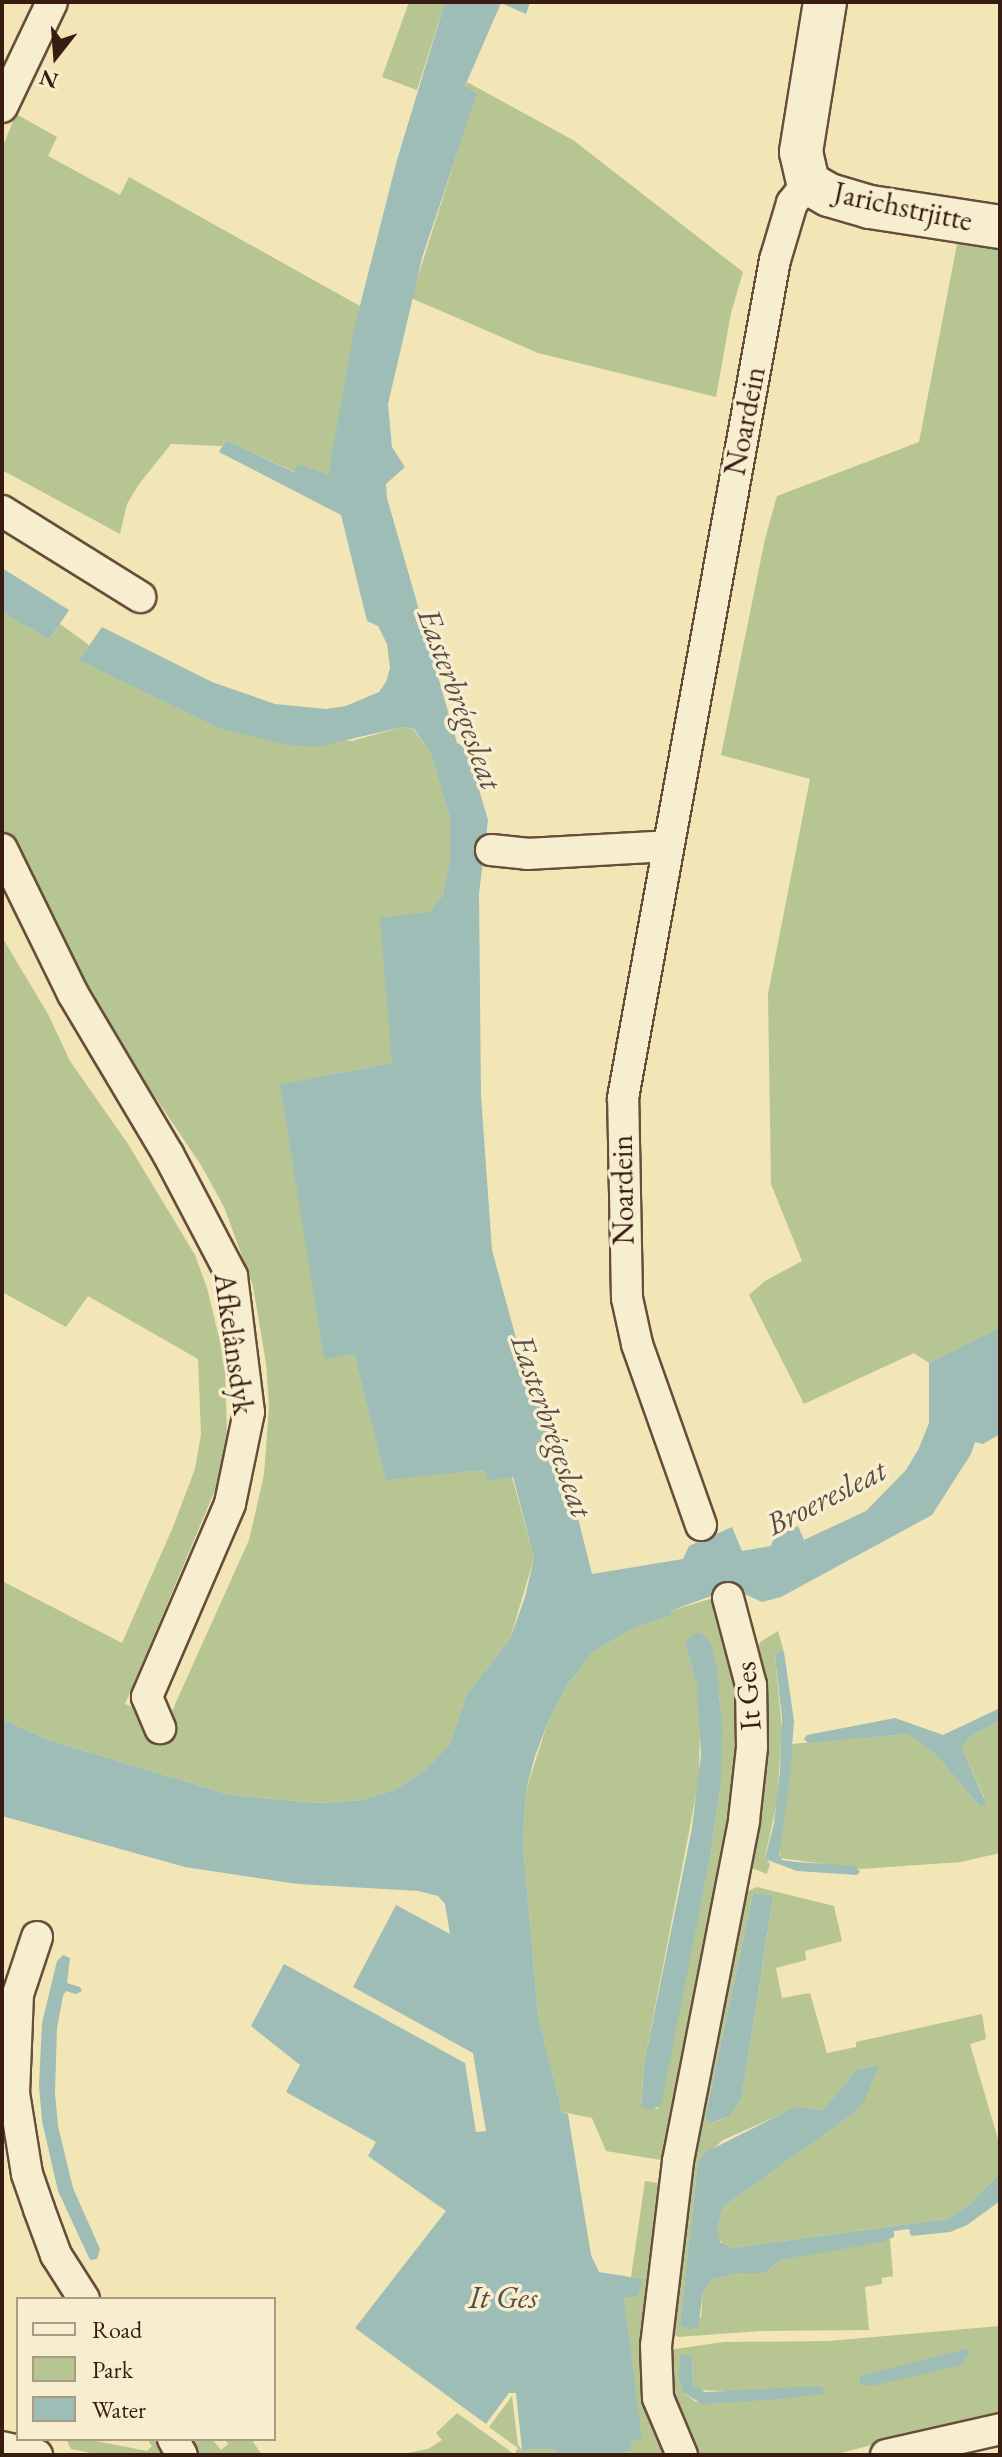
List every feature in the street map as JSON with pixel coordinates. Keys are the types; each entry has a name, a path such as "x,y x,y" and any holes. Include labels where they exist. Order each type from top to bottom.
{"street":[{"path":"2,107 52,2"},
{"path":"808,183 801,152 825,2"},
{"name":"Jarichstrjitte","path":"808,183 829,195 870,207 1000,227"},
{"name":"Noardein","path":"701,1525 637,1344 627,1298 623,1098 775,260 792,203 808,183"},
{"path":"2,511 140,597"},
{"path":"491,850 527,854 668,846"},
{"name":"Afkelânsdyk","path":"2,849 73,994 168,1154 232,1276 249,1412 230,1504 147,1697 160,1728"},
{"name":"It Ges","path":"682,2455 658,2398 656,2346 674,2187 744,1820 752,1747 751,1685 728,1598"},
{"path":"37,1937 18,1994 14,2093 27,2174 56,2255 83,2297"},
{"path":"886,2455 1000,2429"},
{"path":"2,2447 37,2455"}],"green space":[{"path":"409,2 445,2 417,90 382,77"},
{"path":"467,82 573,140 743,272 731,313 716,397 538,353 411,298 476,94 465,87"},
{"path":"16,114 57,137 48,156 120,195 129,177 360,306 328,475 298,465 295,472 226,440 222,446 171,444 127,504 120,534 2,470 2,148"},
{"path":"958,239 1000,246 1000,1327 929,1363 914,1353 804,1404 749,1295 765,1281 802,1261 771,1184 768,994 810,779 721,755 765,539 777,496 919,442"},
{"path":"2,612 49,640 60,624 89,645 80,660 218,728 352,741 402,727 413,729 430,752 450,818 450,860 442,896 429,912 392,1063 281,1084 324,1358 354,1354 386,1479 486,1470 512,1477 534,1558 510,1639 467,1694 450,1744 425,1770 394,1790 362,1800 316,1803 230,1795 49,1740 2,1719 2,1581 122,1643 195,1469 201,1434 198,1359 88,1296 66,1327 2,1292 2,937 48,1014 70,1061 128,1144 195,1255 207,1288 225,1362 227,1436 221,1476 125,1704 168,1720 249,1540 264,1475 269,1407 266,1363 253,1286 224,1207 201,1165 113,1035 17,868 2,830"},
{"path":"713,1598 739,1675 743,1748 667,2161 606,2151 592,2118 562,2112 538,2015 523,1844 526,1790 548,1722 568,1684 593,1652 630,1630 670,1615 670,1611","holes":["701,1633 710,1641 720,1700 721,1782 710,1858 658,2109 641,2103 644,2064 699,1780 697,1686 685,1644"]},
{"path":"778,1631 784,1652 780,1650 775,1656 782,1730 777,1802 765,1857 770,1864 767,1874 750,1867 757,1650 760,1642"},
{"path":"1000,1720 1000,1853 961,1862 860,1869 780,1858 779,1840 789,1788 791,1744 908,1734 937,1756 980,1807 984,1797 962,1748 967,1739"},
{"path":"757,1887 834,1906 842,1941 805,1951 806,1960 776,1968 782,1998 810,1993 827,2053 856,2047 856,2042 982,2014 986,2039 970,2044 1000,2146 1000,2173 969,2205 947,2219 731,2248 717,2237 723,2207 853,2114 875,2065 856,2070 823,2110 795,2108 723,2140 698,2162 680,2324 701,2317 703,2292 711,2280 738,2273 765,2273 780,2260 890,2239 893,2276 882,2278 882,2284 865,2287 869,2330 760,2331 678,2337 672,2333 680,2217 741,1894","holes":["753,1893 771,1895 773,1899 742,2097 729,2117 711,2123 705,2118"]},
{"path":"645,2181 665,2184 670,2455 613,2455 631,2451 631,2441 641,2440 624,2298 638,2296 642,2279 631,2277"},
{"path":"1000,2326 1000,2416 953,2423 834,2455 696,2455 673,2409 671,2352 724,2342 828,2341","holes":["681,2354 692,2356 693,2385 699,2390 757,2392 696,2402 684,2393"]},
{"path":"512,2396 518,2445 522,2450 555,2449 556,2455 397,2455 428,2449 442,2440 436,2433 457,2413 514,2454 518,2448 489,2427"},
{"path":"67,2441 96,2441 147,2451 152,2446 148,2441 163,2441 167,2455 101,2455 71,2449"},
{"path":"185,2441 214,2441 221,2450 228,2444 226,2441 252,2441 262,2455 195,2455"}],"water":[{"name":"It Ges","path":"445,2 530,2 526,14 501,3 465,86 477,94 422,258 388,404 392,447 405,467 386,484 387,498 457,743 464,747 477,743 486,772 475,776 488,820 479,893 481,1096 492,1250 520,1353 541,1395 565,1466 592,1574 683,1559 689,1546 732,1527 742,1551 771,1546 774,1537 798,1526 804,1540 866,1511 906,1470 919,1448 929,1423 929,1363 1000,1327 1000,1434 983,1444 975,1442 971,1454 932,1515 781,1597 762,1602 736,1587 670,1611 671,1615 630,1630 593,1652 568,1684 535,1756 526,1790 523,1844 538,2015 562,2112 568,2114 591,2255 599,2272 643,2279 638,2296 624,2298 642,2440 631,2441 631,2451 613,2455 556,2455 555,2449 522,2450 516,2393 509,2393 486,2424 355,2328 446,2211 368,2156 376,2142 286,2092 300,2065 251,2026 284,1964 465,2063 476,2132 486,2131 473,2053 353,1987 396,1905 450,1934 445,1904 438,1896 419,1891 298,1884 185,1867 2,1816 2,1719 49,1740 230,1795 316,1803 362,1800 394,1790 425,1770 450,1744 467,1694 510,1639 525,1597 534,1558 513,1477 488,1481 485,1470 386,1480 354,1354 324,1359 280,1084 392,1063 380,918 429,912 442,896 450,860 450,818 430,752 414,729 402,727 317,747 283,744 218,728 79,660 102,627 212,682 275,704 326,709 346,706 379,692 386,682 390,668 387,644 378,626 367,621 341,515 219,452 226,440 294,472 298,464 328,475 355,325 397,160"},
{"path":"2,568 69,610 49,640 2,612"},
{"path":"701,1633 710,1641 717,1669 722,1725 721,1782 710,1858 661,2106 650,2109 641,2107 644,2064 692,1828 701,1755 697,1686 685,1644 692,1634"},
{"path":"780,1650 784,1652 794,1721 789,1788 779,1855 782,1860 796,1862 856,1866 860,1872 857,1875 797,1871 765,1859 774,1823 780,1770 782,1718 775,1656"},
{"path":"1000,1708 1000,1720 967,1739 962,1748 986,1803 980,1807 937,1756 908,1734 808,1743 804,1739 807,1735 895,1718 943,1735"},
{"path":"753,1893 771,1895 773,1898 742,2097 729,2117 710,2123 705,2118"},
{"path":"63,1955 70,1958 67,1983 80,1987 82,1991 76,1994 66,1991 63,1996 57,2028 55,2093 58,2126 73,2188 100,2249 97,2259 90,2260 58,2191 42,2121 39,2086 42,2023 57,1961"},
{"path":"878,2067 864,2102 853,2114 723,2207 717,2227 720,2242 731,2248 947,2219 969,2205 1000,2173 1000,2201 967,2225 950,2232 911,2236 909,2229 894,2231 894,2237 882,2242 780,2260 765,2273 738,2273 711,2280 703,2292 698,2328 688,2330 680,2324 698,2162 706,2152 795,2107 823,2110 856,2070"},
{"path":"966,2349 970,2352 962,2365 876,2385 860,2385 860,2376"},
{"path":"681,2354 692,2355 693,2385 705,2392 820,2386 826,2391 823,2394 769,2400 702,2404 684,2393 678,2376"}],"water label":[{"name":"Easterbrégesleat","path":"460,699"},
{"name":"Easterbrégesleat","path":"552,1426"},
{"name":"Broeresleat","path":"826,1497"}]}
